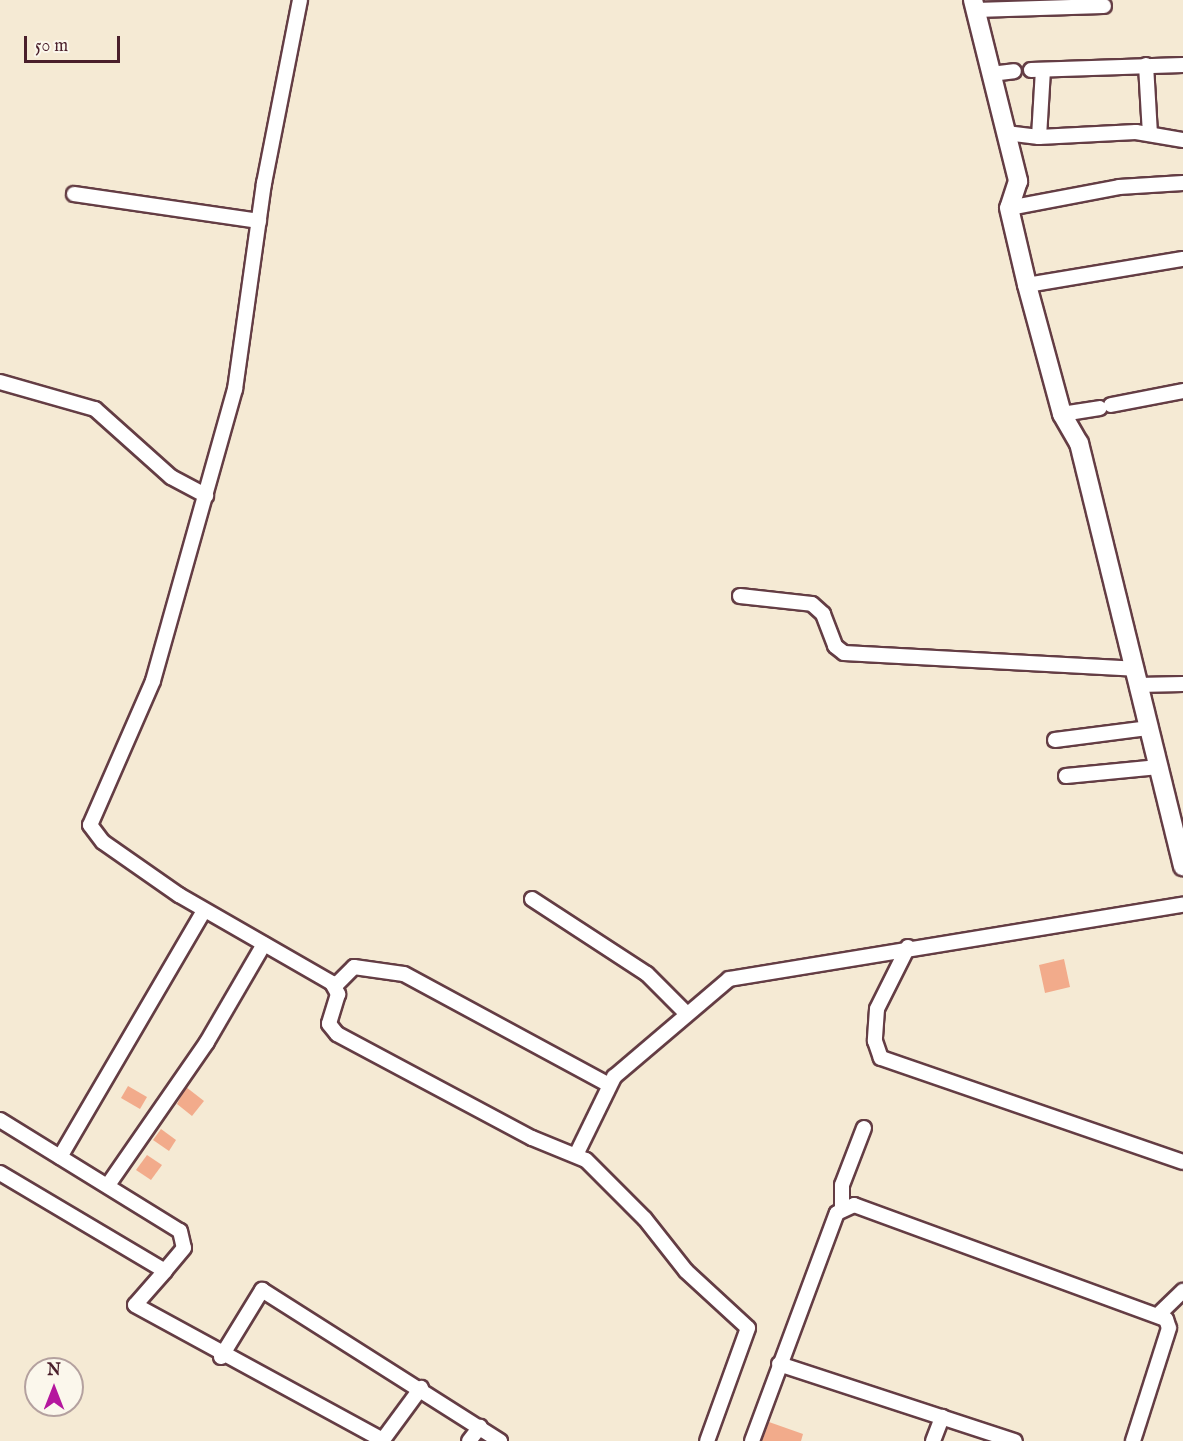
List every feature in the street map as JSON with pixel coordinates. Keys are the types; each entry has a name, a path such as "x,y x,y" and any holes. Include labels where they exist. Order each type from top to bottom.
{"main road":[{"path":"974,5 1018,181 1009,208 1027,285 1062,414 1079,443 1183,866"}],"street":[{"path":"300,0 258,221 235,389 153,681 90,825 103,842 204,910 335,986 338,994 329,1024 337,1034 532,1138 578,1153 645,1219 686,1271 748,1328 707,1441"},
{"path":"974,5 1104,6"},
{"path":"1146,65 1150,134"},
{"path":"1039,137 1037,70 1183,65"},
{"path":"991,74 1014,71"},
{"path":"1006,133 1039,137 1150,134 1183,140"},
{"path":"1009,208 1119,187 1183,183"},
{"path":"74,194 258,221"},
{"path":"1027,285 1183,259"},
{"path":"0,382 94,409 171,477 206,496"},
{"path":"1062,414 1183,391"},
{"path":"740,596 812,604 823,614 835,646 844,653 1136,677 1183,684"},
{"path":"1055,740 1149,728"},
{"path":"1066,776 1159,767"},
{"path":"532,899 647,974 685,1012"},
{"path":"578,1153 609,1085 685,1012 729,979 908,947 1183,905"},
{"path":"60,1157 204,910"},
{"path":"108,1185 207,1042 264,944"},
{"path":"908,947 876,1009 875,1041 881,1058 1183,1162"},
{"path":"335,986 354,967 404,974 609,1085"},
{"path":"0,1120 108,1185 183,1235 184,1248 135,1305 221,1357 382,1441 421,1388"},
{"path":"752,1441 779,1364 842,1208 842,1185 864,1128"},
{"path":"0,1173 165,1271"},
{"path":"842,1208 854,1206 1158,1315 1169,1328 1133,1441"},
{"path":"221,1357 262,1290 421,1388 500,1441"},
{"path":"1158,1315 1183,1291"},
{"path":"779,1364 1015,1441"},
{"path":"933,1441 942,1417"},
{"path":"469,1441 480,1427"}],"building":[{"path":"1064,959 1070,987 1045,993 1039,965"},
{"path":"128,1086 147,1097 140,1109 121,1098"},
{"path":"186,1087 204,1101 192,1116 177,1104"},
{"path":"161,1129 176,1140 169,1151 153,1140"},
{"path":"147,1155 162,1165 151,1180 136,1170"},
{"path":"769,1422 803,1434 801,1441 762,1441"}]}
